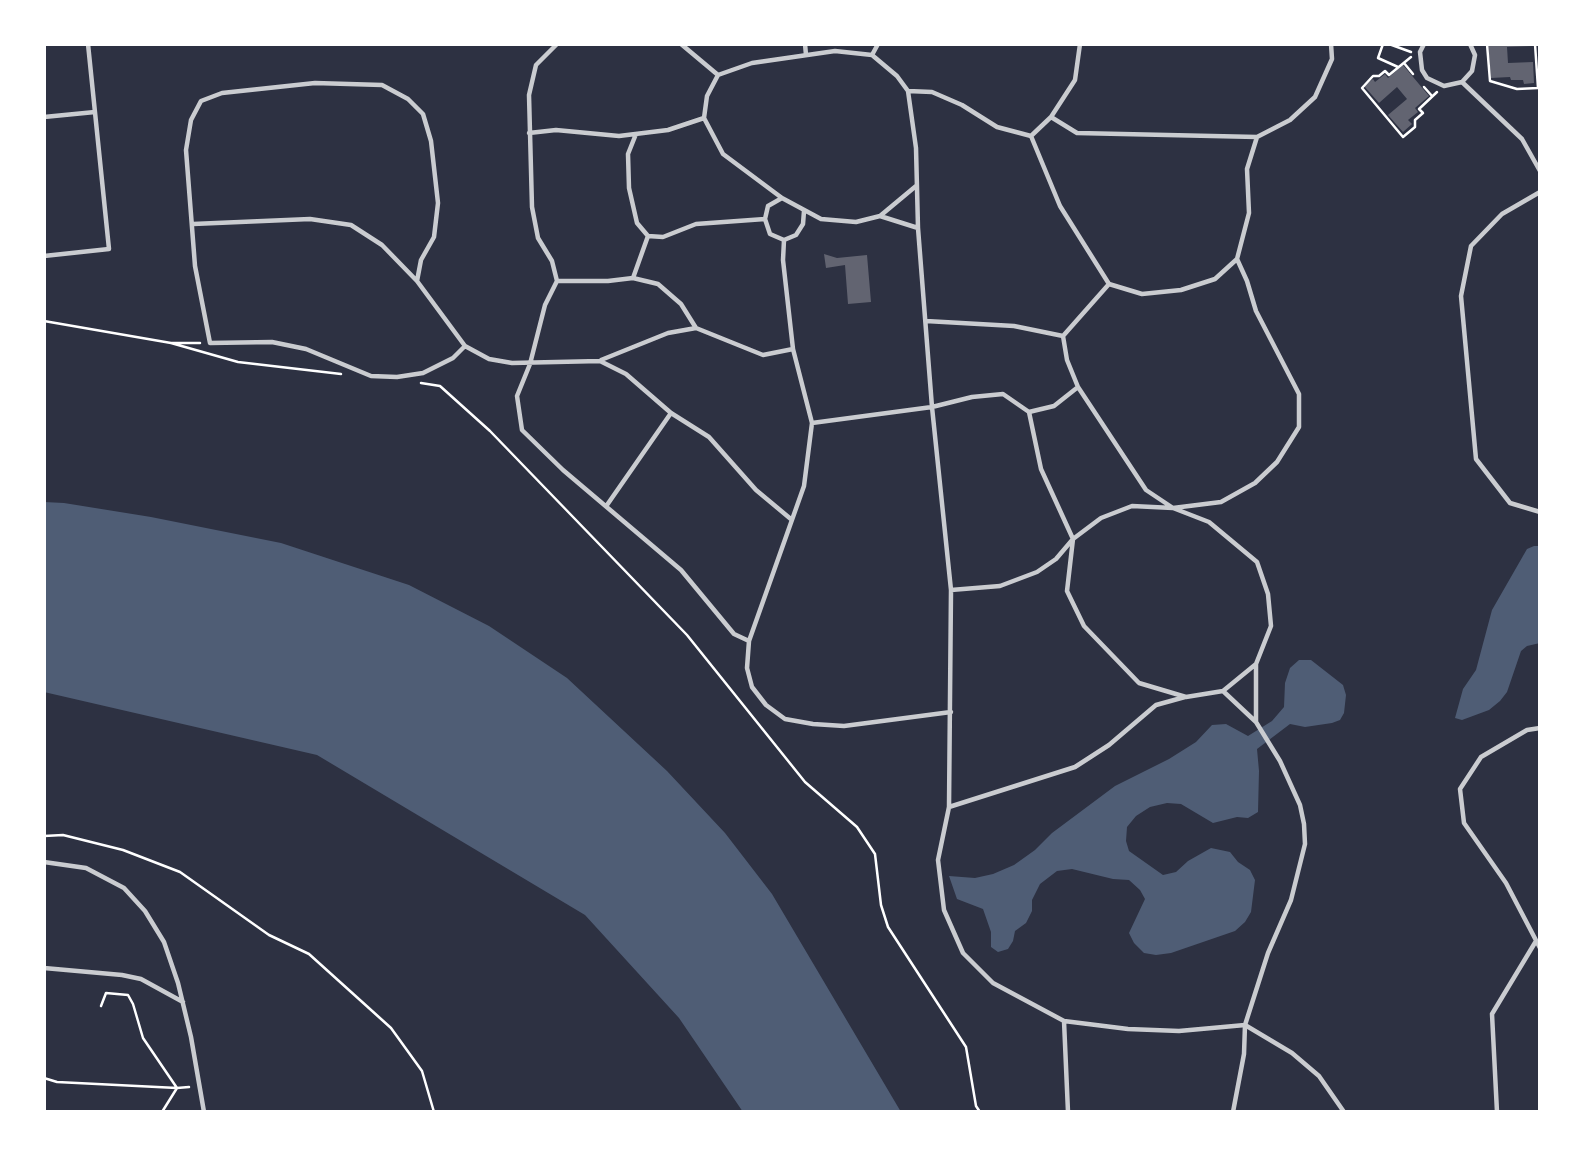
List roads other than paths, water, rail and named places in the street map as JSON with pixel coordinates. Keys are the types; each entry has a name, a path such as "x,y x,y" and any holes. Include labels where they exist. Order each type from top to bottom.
{"lane":[{"path":"44,257 109,249 89,44"},
{"path":"557,44 536,65 529,95 531,207 538,238 552,261 557,281 545,305 530,364 517,396 522,430 563,470 681,570 734,634 749,641"},
{"path":"681,44 718,75"},
{"path":"805,44 806,55"},
{"path":"872,55 878,44"},
{"path":"1031,135 1051,117 1075,80 1080,44"},
{"path":"1051,117 1077,133 1257,137 1290,120 1315,97 1332,59 1331,44"},
{"path":"1424,44 1420,61 1427,78 1444,86 1462,82 1468,77 1475,63 1470,44"},
{"path":"916,186 880,216 856,222 821,219 782,198 723,154 704,118 707,96 718,75 752,63 835,51 872,55 897,76 908,91 916,148 918,228 932,407 951,590 949,807 938,860 944,910 963,953 993,983 1064,1021 1128,1029 1179,1031 1245,1025 1292,1053 1319,1076 1344,1112"},
{"path":"1462,82 1522,139 1540,171"},
{"path":"417,281 421,260 434,237 438,203 431,141 423,114 408,99 382,85 315,83 222,93 201,101 191,120 186,150 195,266 210,344 272,342 306,349 371,376 397,377 423,373 453,358 465,346"},
{"path":"908,91 932,92 962,105 997,127 1031,135"},
{"path":"44,117 95,112"},
{"path":"529,133 556,130 619,136 668,130 704,118"},
{"path":"636,134 628,154 629,188 637,223 648,236 663,237 696,224 765,219"},
{"path":"1031,135 1060,206 1109,284 1142,294 1181,290 1215,279 1237,258 1249,212 1247,169 1257,137"},
{"path":"1540,192 1502,214 1471,246 1461,296 1476,458 1510,503 1540,512"},
{"path":"782,198 768,206 765,219 770,234 783,240 796,235 803,224 804,211"},
{"path":"880,216 918,228"},
{"path":"193,224 310,219 351,225 382,245 417,281 465,346 489,359 530,364 600,361 668,333 696,328 763,355 793,349"},
{"path":"633,278 648,236"},
{"path":"783,240 793,349 812,423 804,486 749,641 747,668 752,687 766,705 785,719 813,724 844,726 951,712"},
{"path":"951,590 999,586 1037,572 1056,559 1073,539 1101,518 1132,506 1173,508 1221,502 1255,483 1276,462 1299,427 1299,394 1256,312 1248,281 1237,258"},
{"path":"557,281 633,278 658,284 681,304 696,328"},
{"path":"1063,336 1109,284"},
{"path":"926,321 1014,326 1063,336"},
{"path":"1063,336 1067,360 1078,387 1146,490 1173,508 1209,522 1257,562 1268,594 1271,626 1256,663 1256,722"},
{"path":"600,361 626,374 671,413 709,438 757,490 792,520"},
{"path":"1030,412 1054,406 1078,387"},
{"path":"812,423 932,407 972,397 1003,394 1030,412 1041,469 1073,539 1067,591 1084,625 1139,683 1186,697"},
{"path":"607,505 671,413"},
{"path":"949,807 1075,767 1109,746 1156,705 1223,691 1256,663"},
{"path":"1223,691 1256,722 1280,761 1300,805 1305,844 1291,900 1268,953 1245,1025 1244,1054 1233,1112"},
{"path":"1540,728 1527,730 1482,757 1461,789 1464,823 1506,883 1540,948"},
{"path":"44,862 86,868 124,888 145,911 164,942 183,1002 204,1112"},
{"path":"1497,1112 1492,1014 1536,941"},
{"path":"44,968 141,979 183,1002"},
{"path":"1064,1021 1068,1112"}],"water":[{"path":"44,502 151,517 281,543 409,585 489,626 567,678 667,771 725,833 772,894 901,1112 743,1112 679,1018 585,915 317,755 44,692"},
{"path":"1540,546 1540,643 1527,646 1521,651 1507,692 1500,701 1489,710 1462,720 1455,718 1463,689 1476,670 1492,610 1527,549"},
{"path":"1299,660 1311,660 1343,685 1346,695 1344,713 1340,720 1332,723 1305,727 1290,724 1257,749 1258,812 1248,818 1237,817 1213,823 1181,804 1167,803 1150,807 1136,816 1127,827 1126,841 1129,851 1163,875 1176,872 1188,861 1211,848 1230,852 1250,870 1255,880 1251,912 1245,922 1235,931 1171,953 1144,953 1129,933 1145,899 1140,890 1129,880 1072,869 1057,871 1040,884 1032,900 1032,911 1026,923 1015,931 1008,949 998,952 991,947 991,932 983,909 957,899 949,876 975,878 1014,865 1115,786 1169,759 1196,742 1212,725 1226,724 1248,736 1272,721 1284,707 1285,683 1290,668"}]}
